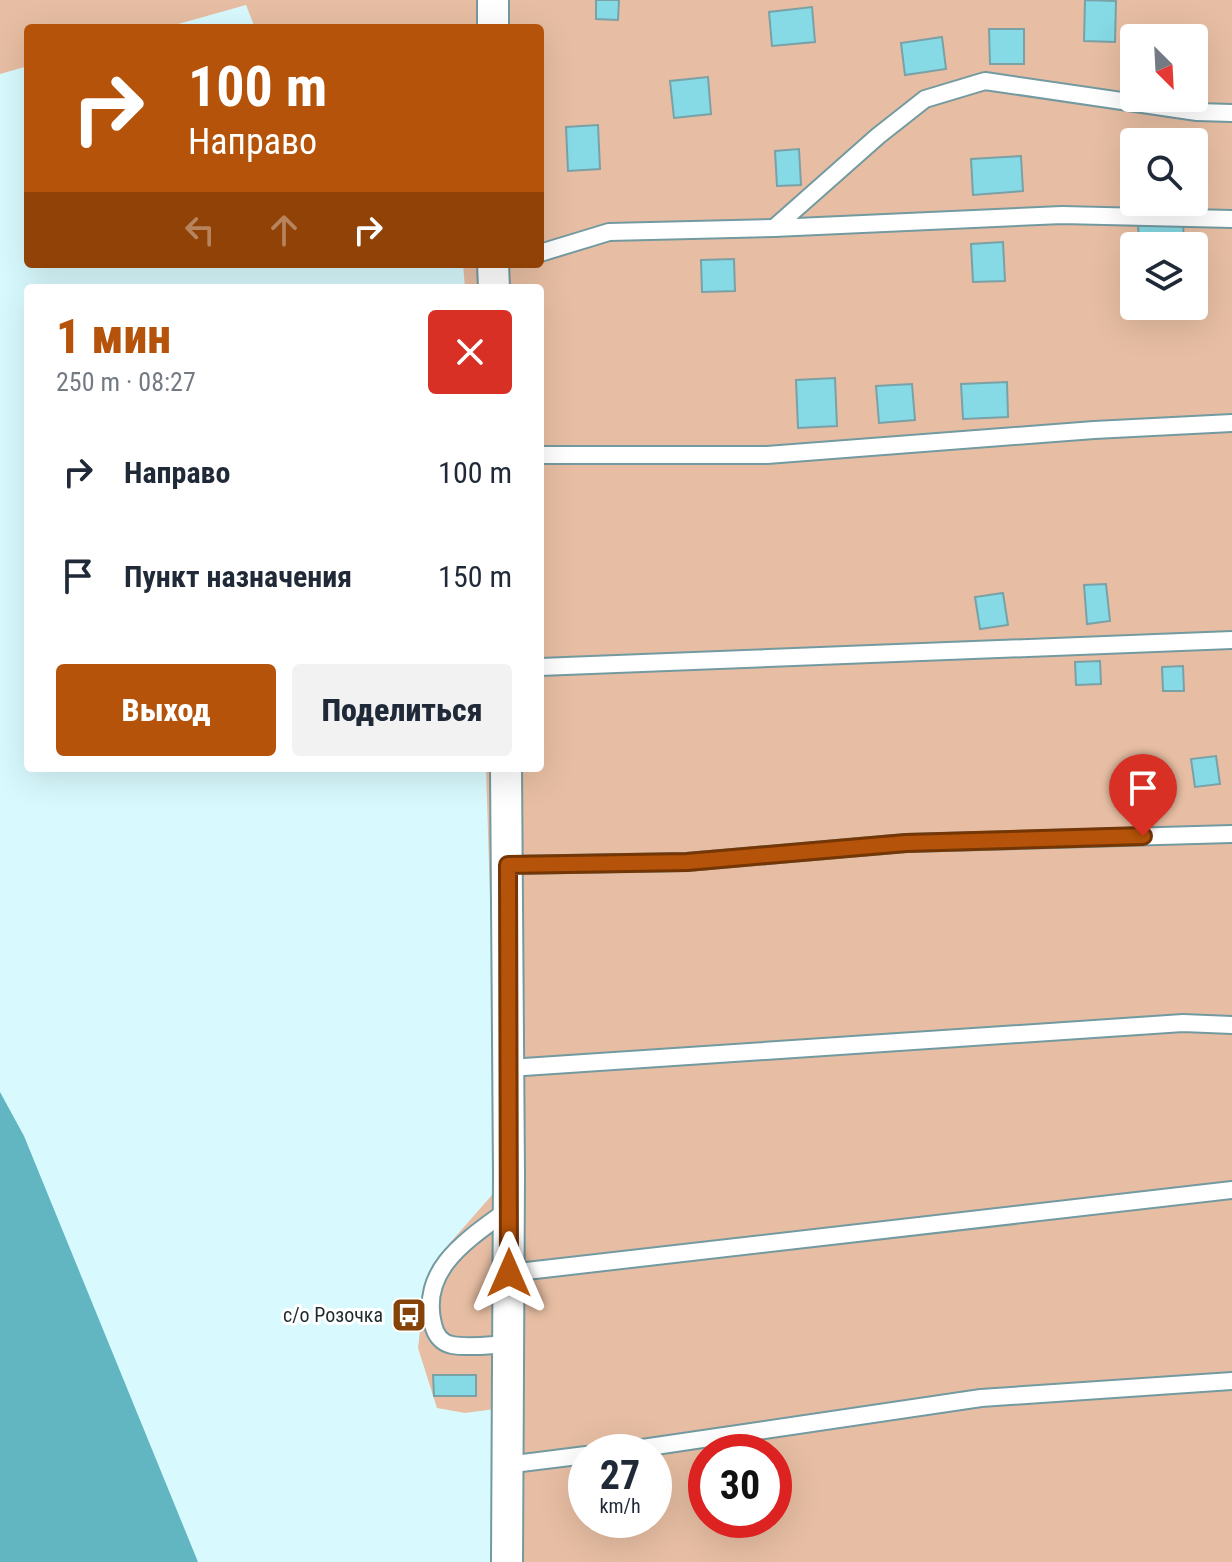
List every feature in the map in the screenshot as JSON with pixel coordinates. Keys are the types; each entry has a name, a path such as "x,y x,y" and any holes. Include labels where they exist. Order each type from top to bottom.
{"street":[{"path":"493,0 493,24"},
{"path":"506,772 509,1068 507,1562"}],"lane":[{"path":"774,228 925,99 985,81 1197,112 1232,113"},
{"path":"544,252 609,232 1062,215 1232,219"},
{"path":"544,455 767,455 1094,430 1232,423"},
{"path":"544,667 1232,640"},
{"path":"508,865 687,862 906,843 1232,834"},
{"path":"509,1068 1136,1026 1232,1025"},
{"path":"509,1273 1232,1190"},
{"path":"508,1344 451,1345 441,1341 435,1332 430,1311 434,1282 456,1248 509,1209"},
{"path":"672,1444 981,1398 1232,1381"},
{"path":"506,1465 568,1457"}],"shaded area":[{"path":"0,0 1232,0 1232,1562 494,1562 495,1409 465,1413 437,1408 418,1348 426,1280 449,1244 499,1187 486,772 544,772 544,284 465,284 463,268 544,268 544,24 253,24 246,5 178,24 24,24 24,67 0,74"}],"water":[{"path":"0,1092 24,1136 198,1562 0,1562"}],"building":[{"path":"596,0 619,0 618,20 596,19"},
{"path":"1085,0 1116,1 1115,42 1084,41"},
{"path":"812,7 815,42 772,46 769,12"},
{"path":"989,29 1024,29 1024,64 990,64"},
{"path":"942,37 946,69 905,75 901,43"},
{"path":"708,77 711,114 674,118 670,81"},
{"path":"598,125 600,169 568,171 566,127"},
{"path":"799,149 801,185 777,186 775,151"},
{"path":"1021,156 1023,191 973,195 971,159"},
{"path":"1183,221 1183,232 1138,232 1138,223"},
{"path":"1003,242 1005,281 973,282 971,244"},
{"path":"734,259 735,291 702,292 701,260"},
{"path":"835,378 837,426 798,428 796,380"},
{"path":"1007,382 1008,417 963,419 961,384"},
{"path":"912,384 915,420 879,423 876,386"},
{"path":"1106,584 1110,621 1087,624 1084,585"},
{"path":"1003,593 1008,625 980,629 975,597"},
{"path":"1100,661 1101,684 1076,685 1075,662"},
{"path":"1183,666 1184,691 1163,691 1162,667"},
{"path":"1216,756 1220,784 1195,787 1191,759"},
{"path":"433,1375 476,1375 476,1396 434,1396"}],"place":[{"name":"с/о Розочка","path":"409,1315"}],"route":[{"path":"509,1273 508,865 687,862 906,843 1143,836"}]}
